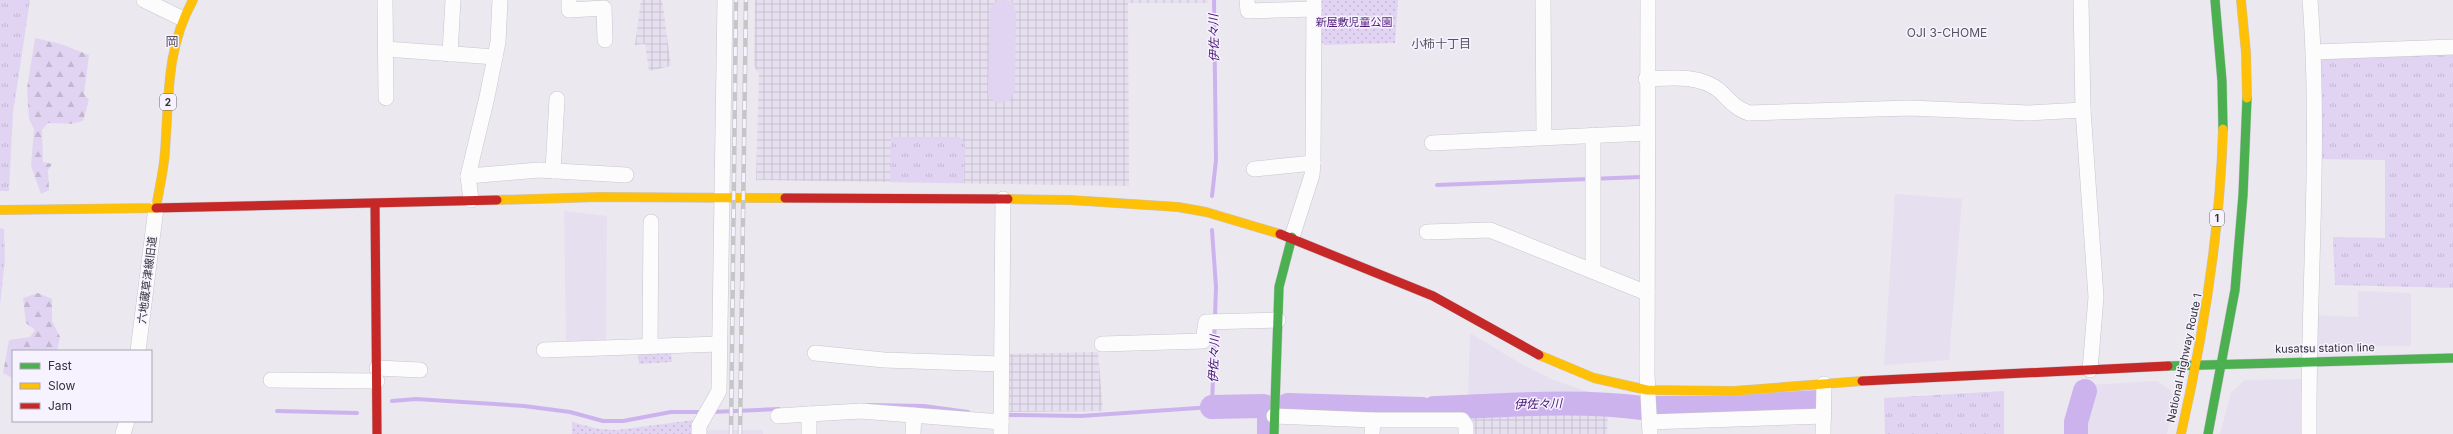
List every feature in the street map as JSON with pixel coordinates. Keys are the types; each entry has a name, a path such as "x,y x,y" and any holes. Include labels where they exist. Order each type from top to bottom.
{"main road":[{"name":"2","path":"156,208 165,153 171,48 181,18 193,0"},
{"name":"National Highway Route 1","path":"2180,434 2197,364 2210,290 2220,195 2223,129 2222,72 2215,0"},
{"path":"2208,434 2235,290 2244,188 2247,128 2246,52 2241,0"},
{"name":"kusatsu station line","path":"3,210 376,204 471,200 723,197 1122,202 1178,207 1206,212 1292,236 1432,296 1539,355 1594,378 1647,390 1685,392 1727,391 1824,384 2221,363 2453,358"},
{"path":"376,204 377,434"},
{"path":"1274,434 1279,287 1292,236"}],"street":[{"path":"144,0 181,18"},
{"path":"385,0 386,98"},
{"path":"450,54 453,0"},
{"path":"471,200 468,176 495,57 500,0"},
{"path":"569,0 569,10 604,8 605,40"},
{"path":"699,434 699,426 718,391 723,197 725,0"},
{"path":"1247,0 1248,11 1314,5 1313,163 1292,236"},
{"path":"1543,0 1544,137"},
{"path":"1648,0 1646,79 1647,390 1650,428 1824,416"},
{"path":"2081,0 2084,110 2096,297 2090,370"},
{"path":"2309,434 2309,360 2314,153 2314,52 2310,0"},
{"path":"2314,52 2453,47"},
{"path":"386,49 495,57"},
{"path":"1646,79 1695,79 1710,84 1734,106 1749,113 1910,108 2030,113 2084,110"},
{"path":"552,170 557,99"},
{"path":"1432,143 1647,133"},
{"path":"1593,135 1593,270"},
{"path":"1254,169 1313,163"},
{"path":"468,176 524,170 552,170 626,175"},
{"path":"599,173 600,198"},
{"path":"778,416 861,411 914,415 1001,428 1003,200"},
{"name":"六地蔵草津線旧道","path":"138,350 156,208"},
{"path":"650,346 651,222"},
{"path":"1427,232 1490,230 1593,270 1647,293"},
{"path":"1102,344 1203,340 1206,322 1278,320"},
{"path":"544,350 719,344"},
{"path":"815,353 884,360 1001,364"},
{"path":"271,380 420,370"},
{"path":"1823,434 1824,384"},
{"path":"809,414 809,434"},
{"path":"913,434 914,415"},
{"path":"1274,416 1372,427 1462,420 1466,426 1466,434"},
{"path":"123,434 127,422"}],"shaded area":[{"path":"641,0 662,0 671,66 649,71 645,44 635,45"},
{"path":"755,0 1208,0 1208,3 1128,3 1129,186 756,180 759,74 754,66"},
{"path":"1895,194 1962,199 1949,360 1884,365"},
{"path":"564,211 607,216 606,341 566,343"},
{"path":"2358,291 2411,293 2411,346 2312,346 2312,315 2358,317"},
{"path":"1470,333 1523,365 1551,379 1595,394 1595,397 1468,400"},
{"path":"1098,352 1103,411 1009,412 1009,354"},
{"path":"2302,379 2303,434 2220,434 2231,393 2245,380"},
{"path":"2157,381 2170,390 2174,399 2167,434 2081,434 2082,421 2091,392 2087,385"},
{"path":"1608,408 1607,434 1472,434 1473,411"},
{"path":"706,430 763,430 763,434 706,434"}],"green space":[{"path":"0,0 30,0 13,113 9,191 0,191"},
{"path":"998,0 1012,1 1016,12 1015,90 1009,101 999,103 991,99 988,94 990,8"},
{"name":"新屋敷児童公園","path":"1319,0 1398,0 1395,43 1324,45 1320,40"},
{"path":"35,38 61,44 89,55 84,94 89,100 83,121 70,124 48,123 42,130 43,162 52,164 48,170 49,190 41,194 31,166 34,129 29,119 27,88"},
{"path":"2453,53 2453,288 2335,285 2333,237 2385,238 2385,160 2318,159 2320,55"},
{"path":"891,137 960,137 965,143 964,183 890,182"},
{"path":"0,228 4,229 5,259 0,305"},
{"path":"38,293 52,299 52,321 60,337 57,350 12,350 12,378 3,373 9,340 30,337 35,330 26,323 23,298"},
{"path":"671,352 672,362 639,364 638,354"},
{"path":"2004,391 2004,434 1885,434 1884,398"},
{"path":"694,420 694,434 572,434 572,422 598,429 617,430"}],"waterway":[{"name":"伊佐々川","path":"1212,196 1216,160 1214,0"},
{"path":"1437,185 1641,177"},
{"path":"1009,415 1081,416 1212,407 1216,287 1212,230"},
{"name":"伊佐々川","path":"2076,434 2076,422 2085,391"},
{"path":"392,401 416,399 524,406 570,412 603,421 623,421 671,412 703,412"},
{"name":"伊佐々川","path":"1657,408 1711,408 1819,402"},
{"name":"伊佐々川","path":"1434,408 1564,404 1616,405 1642,408"},
{"path":"868,405 924,406 968,412"},
{"name":"伊佐々川","path":"1288,405 1422,409"},
{"name":"伊佐々川","path":"1264,406 1264,434"},
{"name":"伊佐々川","path":"1212,407 1264,406"},
{"path":"712,412 779,409"},
{"path":"277,411 357,413"}],"railway":[{"path":"731,434 736,0"},
{"path":"740,434 746,0"}],"traffic: fast":[{"path":"2215,0 2222,81 2223,129"},
{"path":"2208,434 2235,290 2243,195 2247,98"},
{"path":"1274,434 1279,287 1292,237"},
{"path":"2168,366 2453,358"}],"traffic: slow":[{"path":"0,210 156,208 163,172 168,93 173,55 184,18 193,0"},
{"path":"2241,0 2246,53 2247,98"},
{"path":"2181,434 2197,358 2210,282 2218,206 2223,129"},
{"path":"497,200 599,197 785,198"},
{"path":"1008,199 1070,200 1178,207 1206,212 1280,234"},
{"path":"1539,355 1594,378 1647,390 1734,391 1862,381"}],"traffic: jam":[{"path":"785,198 1008,199"},
{"path":"156,208 497,200"},
{"path":"375,204 377,434"},
{"path":"1280,234 1433,296 1539,355"},
{"path":"1862,381 2168,366"}],"district":[{"name":"OJI 3-CHOME","path":"1947,33"},
{"name":"岡","path":"172,41"},
{"name":"小柿十丁目","path":"1441,44"}]}
